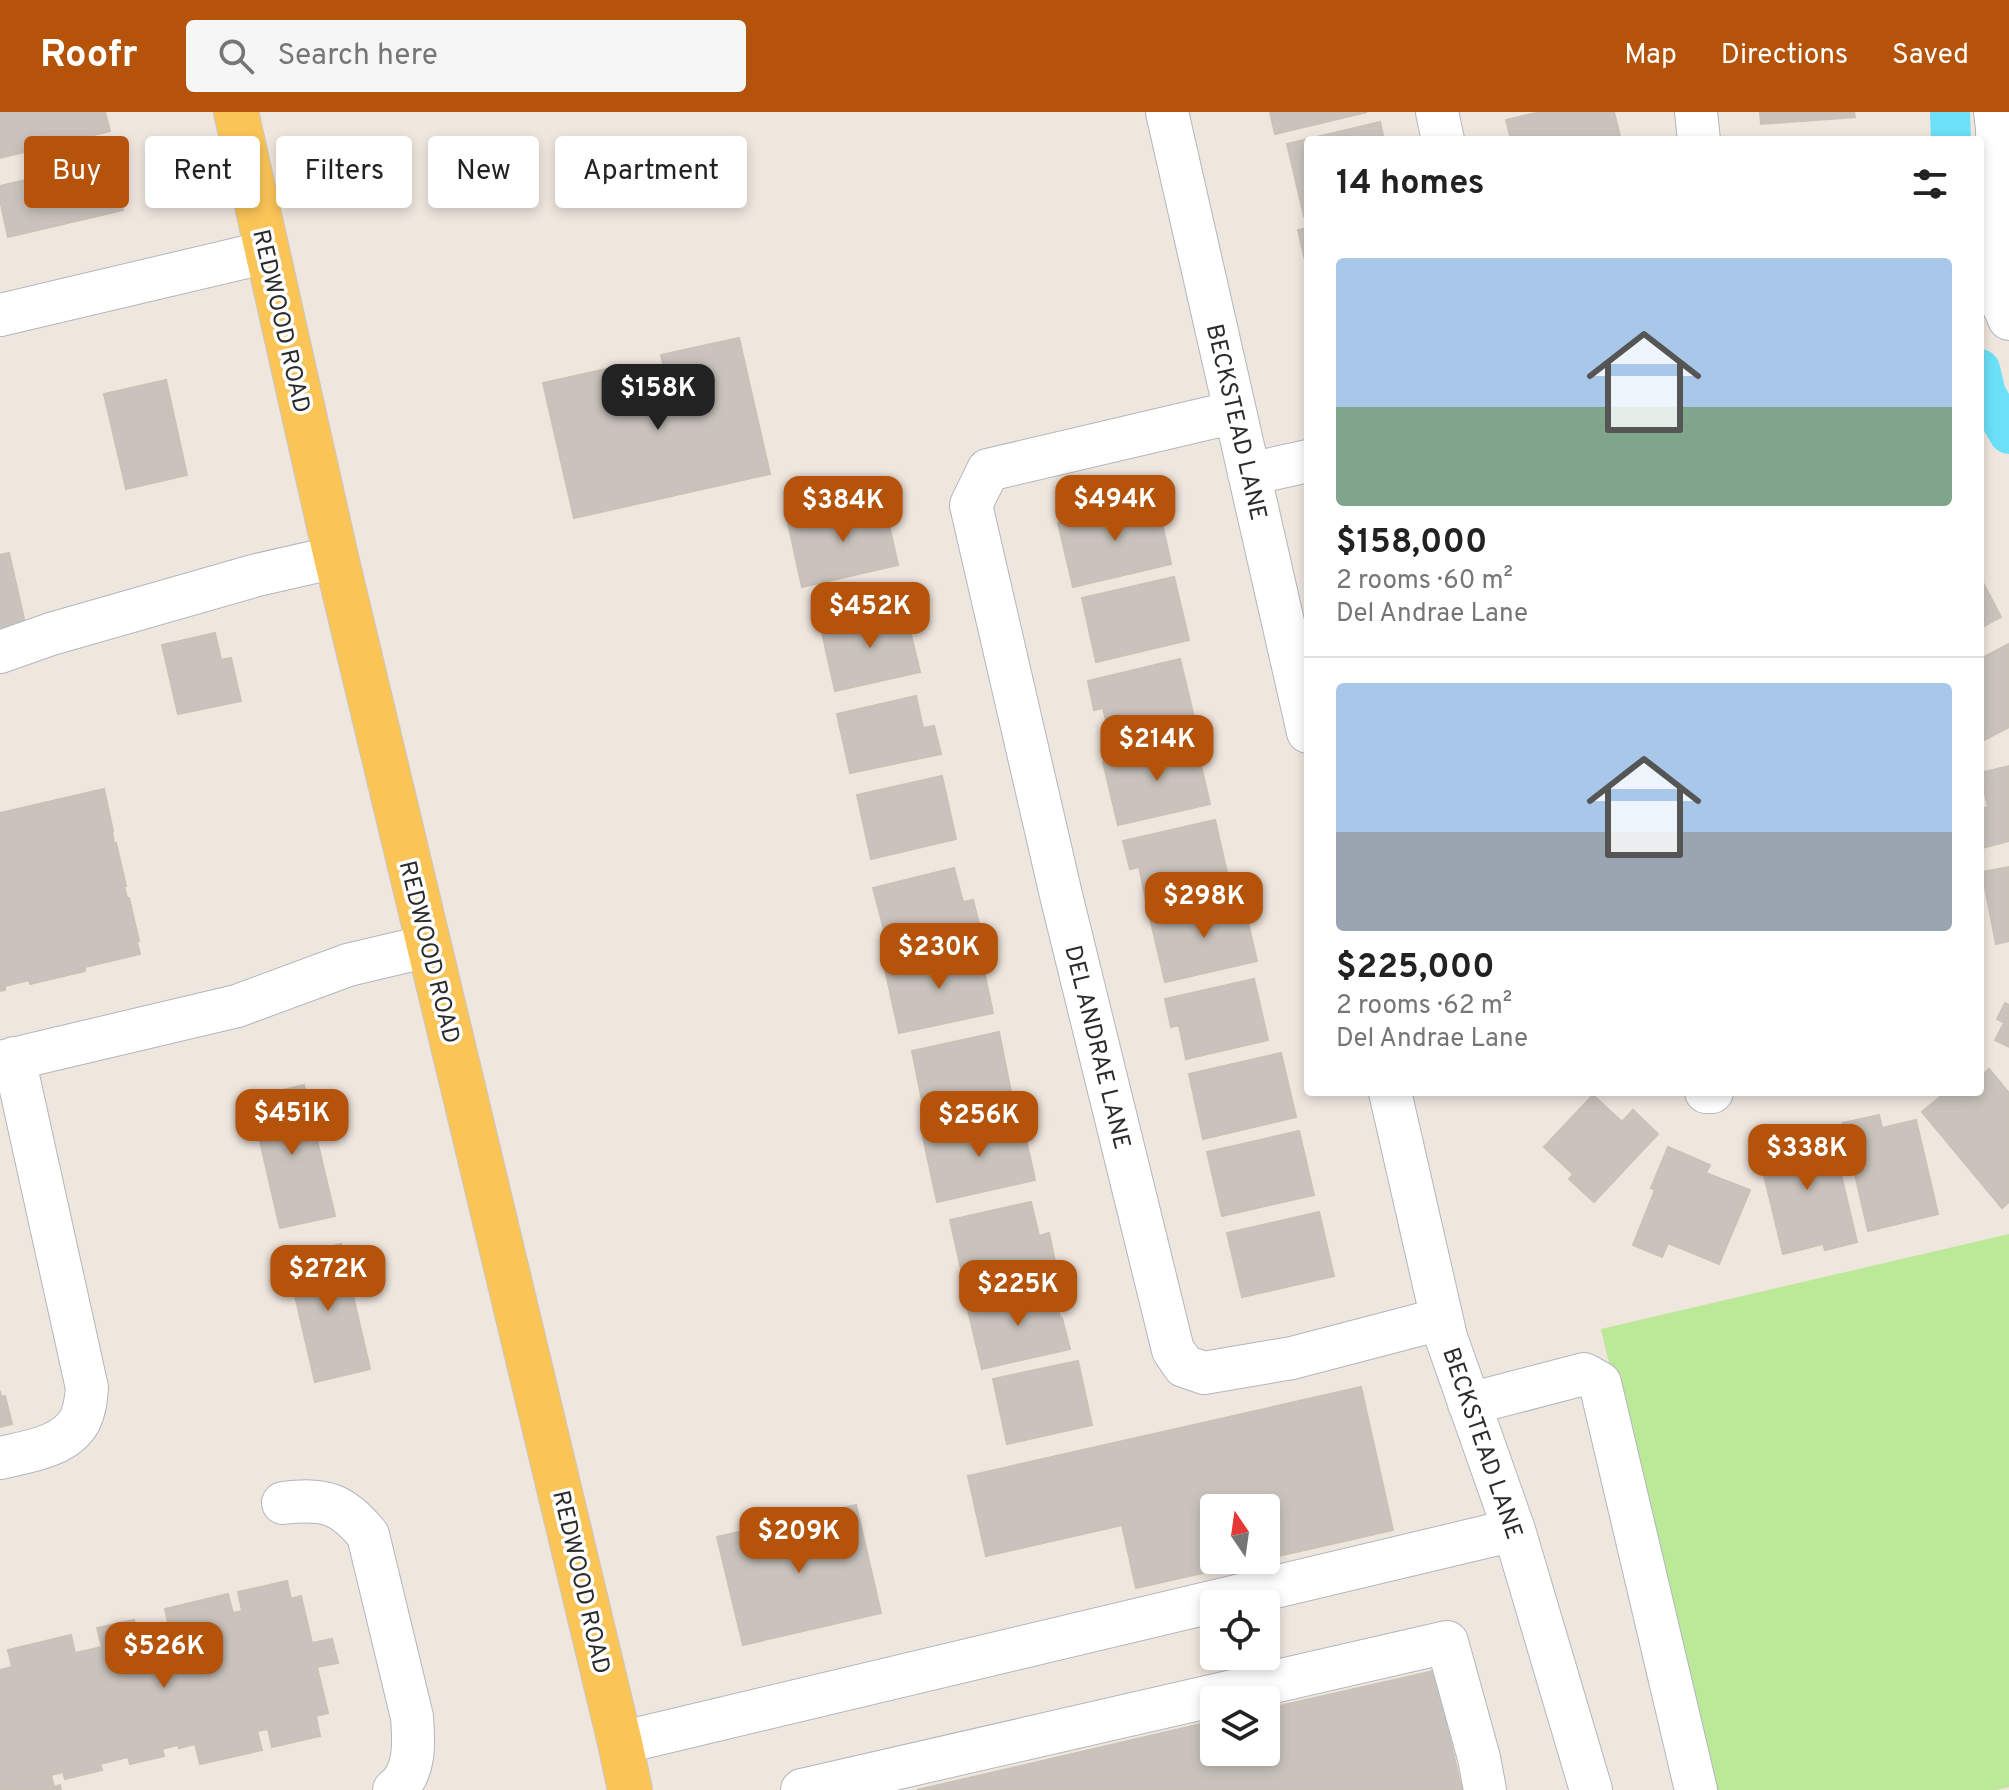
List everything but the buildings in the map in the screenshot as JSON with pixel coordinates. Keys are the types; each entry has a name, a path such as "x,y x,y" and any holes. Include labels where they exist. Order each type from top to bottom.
{"main road":[{"name":"REDWOOD ROAD","path":"236,112 336,557 630,1790"}],"street":[{"name":"BECKSTEAD LANE","path":"1167,112 1304,715"},
{"path":"1437,112 1442,136"},
{"path":"1696,112 1699,136"},
{"path":"1995,112 1999,296 2009,319"},
{"path":"0,315 267,252"},
{"name":"DEL ANDRAE LANE","path":"1235,412 988,470 971,505 1064,911 1173,1350 1184,1366 1204,1373 1292,1358 1441,1319"},
{"path":"1249,474 1304,462"},
{"path":"0,652 51,634 257,575 336,557"},
{"path":"0,1458 50,1445 66,1436 79,1423 87,1388 7,1060 237,1006 348,965 428,946"},
{"name":"BECKSTEAD LANE","path":"1391,1096 1446,1337 1514,1530 1591,1790"},
{"path":"1469,1404 1584,1374 1600,1383 1696,1790"},
{"path":"283,1503 316,1501 339,1507 354,1518 368,1535 412,1717 414,1743 409,1769 394,1790"},
{"path":"620,1743 1514,1530"},
{"path":"802,1790 1447,1642 1485,1790"}],"green space":[{"path":"2009,1234 2009,1787 1996,1790 1708,1790 1601,1329"}],"waterway":[{"path":"1950,112 1951,136"},
{"path":"1984,386 2009,434"}]}
